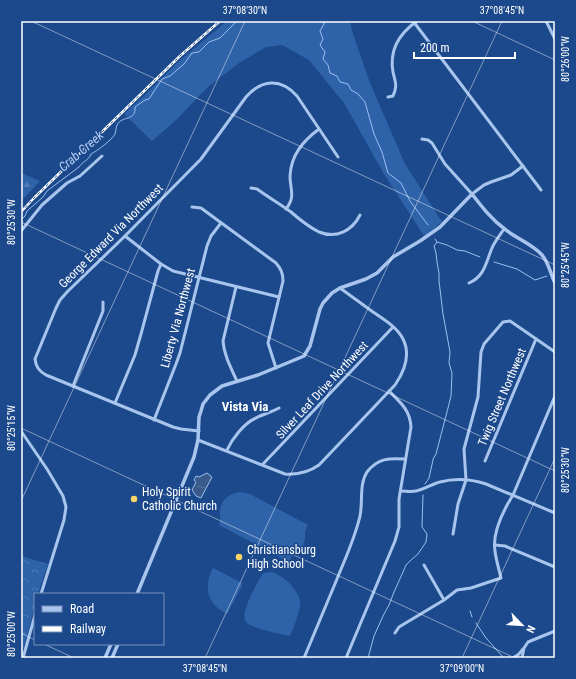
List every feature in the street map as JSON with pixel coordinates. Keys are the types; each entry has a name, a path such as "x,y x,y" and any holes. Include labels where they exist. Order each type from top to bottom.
{"street":[{"path":"546,21 555,38"},
{"path":"388,98 393,96 396,86 392,66 392,57 396,43 415,22 541,190"},
{"name":"George Edward Via Northwest","path":"199,431 181,429 154,420 41,372 35,359 51,317 60,300 68,291 201,159 246,97 259,86 275,83 281,84 292,90 338,157"},
{"path":"286,209 292,200 290,176 293,160 300,146 319,128"},
{"path":"422,139 428,140 432,143 445,164 493,219 517,238 530,244 542,255 547,262 555,283"},
{"path":"21,231 42,205 67,183 80,176 102,156"},
{"path":"137,593 194,457 198,440 200,411 206,399 218,388 276,368 304,356 310,346 320,310 328,298 340,288 366,279 377,273 393,257 440,227 465,200 484,185 511,175 523,166"},
{"path":"250,188 257,189 318,231 329,234 341,234 347,231 357,222 360,215"},
{"path":"192,206 201,208 276,263 282,271 283,281 268,343 276,368"},
{"name":"Liberty Via Northwest","path":"154,420 178,359 209,241 221,223"},
{"path":"469,283 474,281 482,273 487,264 492,248 504,229"},
{"path":"125,236 161,264 173,270 279,297"},
{"path":"115,403 142,334 161,264"},
{"path":"236,287 223,341 226,357 237,381"},
{"path":"198,440 263,464 285,474 305,472 313,469 325,459 395,385 404,369 406,358 403,339 399,332 393,327 340,288"},
{"path":"73,386 103,311 103,302"},
{"path":"454,534 458,504 466,480 464,449 478,401 480,357 482,347 499,326 504,322 510,321 555,352"},
{"name":"Silver Leaf Drive Northwest","path":"263,464 393,327"},
{"name":"Twig Street Northwest","path":"485,461 536,339"},
{"path":"346,658 397,534 399,521 399,499 411,427 409,415 402,404 389,391"},
{"path":"395,633 399,627 444,600 457,590 471,588 501,578 495,550 497,528 513,495 555,396"},
{"path":"227,450 233,440 247,424 254,419 279,408"},
{"path":"21,431 47,469 60,491 66,507 64,520 41,593"},
{"path":"304,658 356,530 362,506 362,489 365,476 379,461 387,458 405,459"},
{"path":"401,491 416,491 444,481 466,480 484,484 554,511"},
{"path":"495,545 505,546 555,567"},
{"path":"424,565 444,600"},
{"path":"23,658 34,619"},
{"path":"513,658 519,654 528,642 555,631"},
{"path":"105,658 111,645"},
{"path":"112,658 118,645"},
{"path":"522,658 524,648"}],"green space":[{"path":"227,21 350,21 370,83 405,164 442,222 424,236 384,174 344,103 309,60 282,45 266,47 239,63 208,87 175,121 152,141 124,114 178,62"},
{"path":"21,173 40,181 21,201"},
{"path":"241,492 250,494 308,525 305,532 303,546 300,551 292,556 289,562 219,525 220,508 226,498"},
{"path":"21,556 48,564 38,593 34,593 34,610 21,657"},
{"path":"213,568 242,583 242,586 227,614 215,605 209,594 208,582"},
{"path":"272,572 282,577 291,585 300,601 298,614 290,636 254,627 246,622 245,612 254,590 263,573"}],"water":[{"path":"207,473 212,477 201,498 196,496 192,490 196,482 194,480 196,476 199,477"}],"waterway":[{"name":"Crab Creek","path":"21,220 27,211 43,197 47,191 79,167 89,158 91,154 111,139 115,134 119,122 131,117 135,112 135,107 149,99 162,79 170,76 184,64 192,53 199,52 209,42 220,38 237,21"},
{"path":"323,21 324,24 320,31 323,39 320,45 325,52 323,59 328,65 330,73 337,76 340,82 348,84 351,90 358,94 365,102 374,134 382,152 388,173 401,183 410,201 428,225"},
{"path":"425,484 429,478 451,396 452,373 449,363 450,352 443,314 439,273 434,246 437,242 435,239"},
{"path":"437,242 480,257"},
{"path":"494,262 517,269 535,280 547,276"},
{"path":"368,658 374,636 406,565 418,554 426,542 427,534 422,527 423,495"},
{"path":"470,611 472,617"},
{"path":"476,623 486,638 504,658"}],"railway":[{"path":"21,212 180,56 220,21"}],"place":[{"name":"Holy Spirit Catholic Church","path":"134,499"},
{"name":"Christiansburg High School","path":"239,557"}],"district":[{"name":"Vista Via","path":"245,406"}]}
